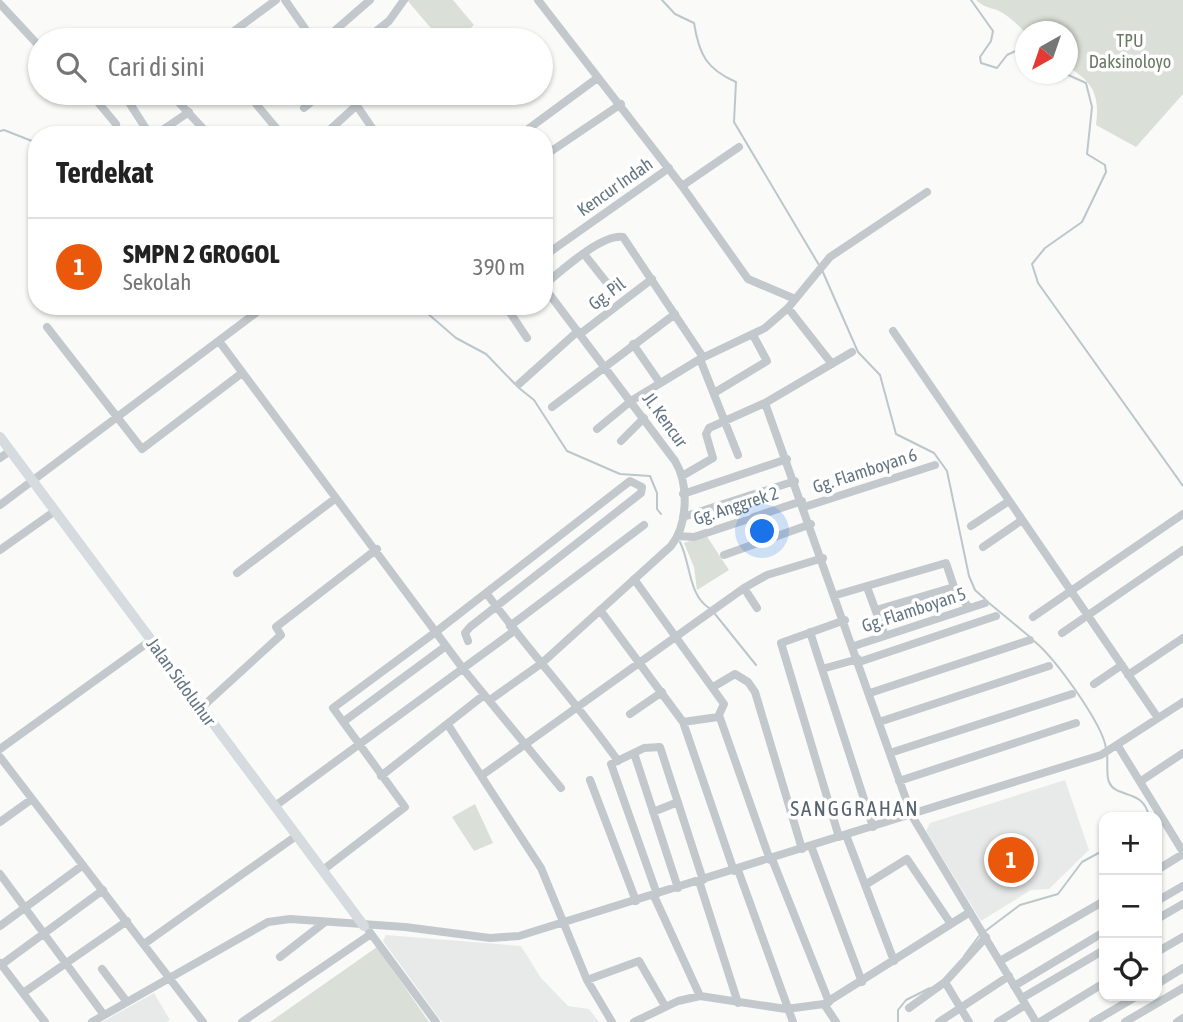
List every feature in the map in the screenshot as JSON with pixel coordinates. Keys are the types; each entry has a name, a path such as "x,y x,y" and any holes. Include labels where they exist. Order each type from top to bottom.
{"main road":[{"name":"Jalan Sidoluhur","path":"0,437 200,709 368,930"}],"street":[{"path":"238,28 276,0"},
{"path":"285,0 305,28"},
{"path":"338,28 370,0"},
{"path":"380,28 404,0"},
{"path":"539,0 669,168 748,279 795,299"},
{"path":"0,4 28,34"},
{"path":"532,126 596,79"},
{"path":"553,150 621,104"},
{"path":"100,105 116,124"},
{"path":"132,105 145,126"},
{"path":"182,105 201,126"},
{"path":"257,105 274,126"},
{"path":"334,126 356,105 371,126"},
{"path":"164,126 189,112"},
{"path":"682,186 739,147"},
{"name":"Kencur Indah","path":"553,250 669,168"},
{"path":"597,429 631,401 660,383 702,358 753,335 788,308 818,270 837,252 928,192"},
{"path":"553,279 611,237 623,237 702,358 738,455"},
{"path":"584,254 607,283"},
{"name":"Gg. Pil","path":"519,384 579,333 652,279"},
{"name":"Jl. Kencur","path":"553,298 644,418 682,475 683,517 678,536"},
{"path":"788,308 832,365"},
{"path":"552,407 675,314"},
{"path":"0,505 253,315"},
{"path":"514,315 527,338"},
{"path":"47,327 142,449 242,373"},
{"path":"893,331 1158,718"},
{"path":"714,393 766,361 753,335"},
{"path":"219,341 377,549 464,670 561,788"},
{"path":"633,344 660,383"},
{"path":"682,475 713,458 706,431 765,402 852,352"},
{"path":"765,402 811,524 912,816 1038,1022 1099,986"},
{"path":"621,441 644,418"},
{"path":"0,458 10,451"},
{"path":"683,494 787,459"},
{"name":"Gg. Flamboyan 6","path":"803,504 935,465"},
{"path":"323,870 405,808 333,708 632,480 642,487 641,493 466,630 468,640"},
{"path":"683,517 795,481"},
{"path":"237,573 336,498"},
{"path":"971,526 1009,501"},
{"name":"Gg. Anggrek 2","path":"678,536 694,537 803,504"},
{"path":"0,550 55,511"},
{"path":"1034,617 1183,514"},
{"path":"983,547 1022,520"},
{"path":"724,555 811,524"},
{"path":"275,806 464,670 644,525"},
{"path":"381,775 487,697 542,663 678,536"},
{"path":"200,709 281,635 276,627 279,624 377,549"},
{"path":"1062,633 1183,550"},
{"path":"481,776 744,588 767,575 823,558"},
{"path":"836,595 946,563 954,587 969,608"},
{"path":"634,579 673,637 724,704 719,715 771,859 836,1022"},
{"path":"867,587 885,636"},
{"path":"876,610 954,587"},
{"path":"744,588 757,608"},
{"path":"487,593 512,629 579,706 618,761"},
{"name":"Gg. Flamboyan 5","path":"854,646 985,603"},
{"path":"600,610 683,722 793,1022"},
{"path":"822,669 859,660 996,616"},
{"path":"845,620 781,644 843,836 894,961"},
{"path":"810,632 873,827"},
{"path":"1128,675 1183,638"},
{"path":"870,693 1030,640"},
{"path":"0,750 150,641"},
{"path":"343,722 446,646"},
{"path":"1094,684 1122,665"},
{"path":"879,722 1049,666"},
{"path":"713,687 735,674 748,682 755,692 806,848 862,982"},
{"path":"630,714 662,692"},
{"path":"890,753 1072,694"},
{"path":"92,1022 268,922 325,922 368,930 446,931 490,938 519,936 563,925 912,816 1113,750 1183,702"},
{"path":"683,722 719,715"},
{"path":"899,781 1076,723"},
{"path":"447,725 541,868 587,980 612,1022"},
{"path":"700,996 656,895 611,764 655,745 660,747 678,802 738,1003"},
{"path":"1113,750 1141,781 1177,832 1182,850 1162,866"},
{"path":"634,753 678,888"},
{"path":"1141,781 1183,753"},
{"path":"0,757 203,1022"},
{"path":"590,780 636,901"},
{"path":"0,822 32,799"},
{"path":"653,813 678,802"},
{"path":"144,944 296,836"},
{"path":"865,885 907,859 951,924"},
{"path":"0,926 83,864"},
{"path":"0,874 4,886 25,906 104,1015"},
{"path":"1162,898 1183,886"},
{"path":"45,1022 1,964 103,890"},
{"path":"1000,961 1099,904"},
{"path":"1162,916 1183,904"},
{"path":"634,1022 666,1006 700,996 786,1009 827,1003 970,912"},
{"path":"23,993 127,921"},
{"path":"280,957 325,922"},
{"path":"242,1022 368,930"},
{"path":"368,930 436,1022"},
{"path":"1014,986 1099,935"},
{"path":"909,1008 945,982 985,936"},
{"path":"1162,949 1183,937"},
{"path":"998,1022 1099,953"},
{"path":"587,980 639,961 666,1006"},
{"path":"1162,981 1183,968"},
{"path":"102,969 127,1002"},
{"path":"939,1022 1009,976"},
{"path":"945,982 969,1022"},
{"path":"1125,1022 1183,988"},
{"path":"1093,1022 1129,1001"},
{"path":"1177,1022 1183,1018"}],"shaded area":[{"path":"1065,780 1089,850 1049,889 1031,890 981,921 926,831 930,823"},
{"path":"386,935 521,946 541,978 568,1006 589,1009 599,1022 442,1022 383,941"},
{"path":"154,993 170,1020 167,1022 102,1022"}],"green space":[{"path":"407,0 453,0 474,25 471,28 431,28"},
{"name":"TPU Daksinoloyo","path":"976,0 1183,0 1183,94 1136,147 1096,125 1097,105 1093,90 1078,74 1078,21 1015,22 1005,14"},
{"path":"706,535 729,570 697,590 694,567 684,543"},
{"path":"475,804 493,843 474,851 452,817"},
{"path":"377,947 429,1022 270,1022"}],"waterway":[{"path":"662,0 675,14 694,23 698,43 706,59 717,72 736,82 734,122 819,265"},
{"path":"971,0 993,31 991,41 980,57 981,63 997,68 1007,55 1015,51"},
{"path":"1078,79 1086,83 1092,107 1087,154 1105,165 1106,172 1082,222 1045,248 1032,264 1038,283 1183,486"},
{"path":"0,131 4,130 28,139"},
{"path":"822,270 858,352 880,375 896,434 934,453 947,471 969,576 975,590 985,599"},
{"path":"429,315 456,338 486,354 515,384"},
{"path":"519,388 534,400 567,451 620,474 650,476 657,493 657,509 661,514"},
{"path":"680,542 693,587 709,608"},
{"path":"989,603 1030,637"},
{"path":"715,614 756,665"},
{"path":"1034,641 1054,661 1076,692 1096,723 1106,748"},
{"path":"1107,753 1109,782 1118,791 1142,802 1147,812"},
{"path":"984,932 1020,905 1058,894 1082,862 1099,853"},
{"path":"964,956 979,936"},
{"path":"898,1022 898,1010 906,1000 930,988"}],"place":[{"name":"SMPN 2 GROGOL","path":"1011,860"}],"district":[{"name":"SANGGRAHAN","path":"855,809"}]}
